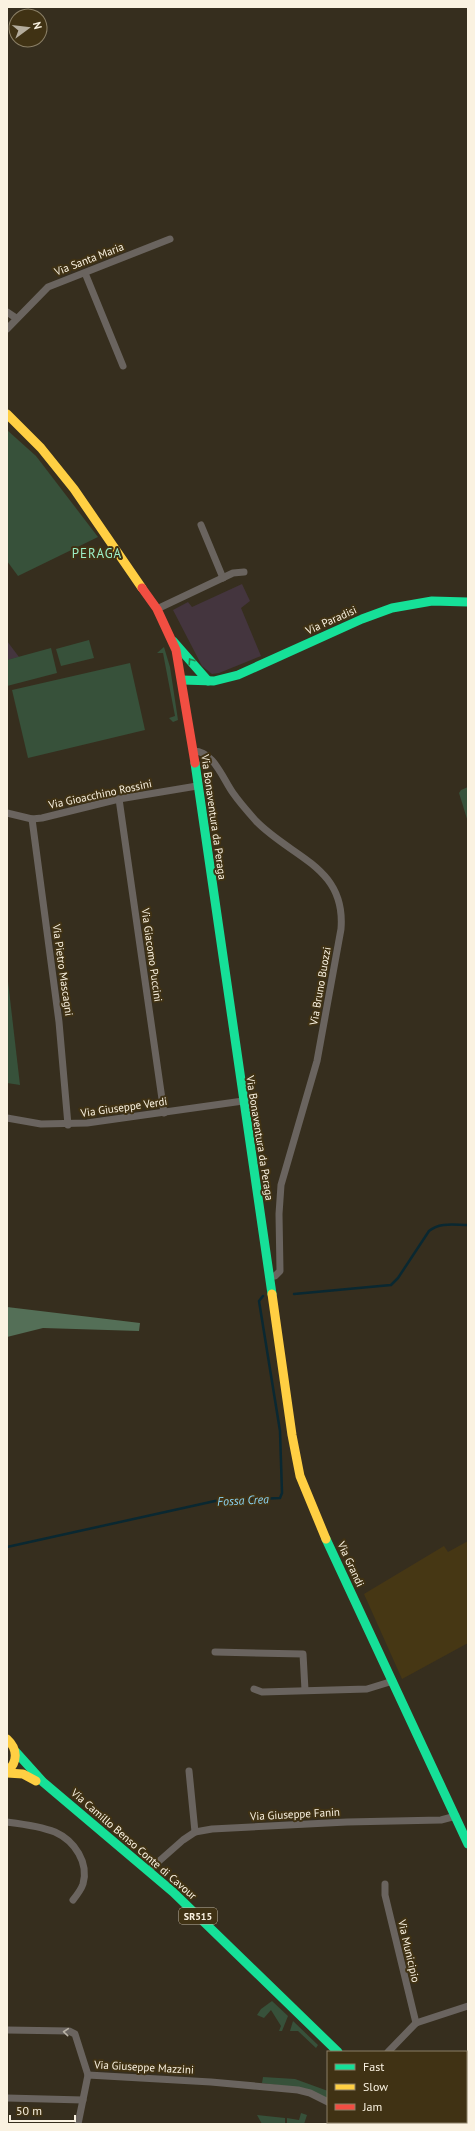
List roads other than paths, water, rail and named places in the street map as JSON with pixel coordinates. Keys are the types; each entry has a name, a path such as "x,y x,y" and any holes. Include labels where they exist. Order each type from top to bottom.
{"main road":[{"name":"Via Bonaventura da Peraga","path":"7,414 41,448 74,489 157,610 173,641 182,680 193,751 269,1276"},
{"name":"Via Paradisi","path":"182,680 221,680 238,675 382,611 417,603 468,602"},
{"path":"173,641 184,650 198,672 208,681"},
{"name":"Via Grandi","path":"269,1276 293,1441 303,1487 314,1514 468,1844"},
{"path":"7,1739 14,1746 16,1752 14,1764 7,1772"},
{"name":"SR515","path":"16,1752 24,1765 50,1789"},
{"name":"SR515","path":"7,1772 23,1774 50,1789"},
{"name":"Via Camillo Benso Conte di Cavour","path":"50,1789 74,1806 149,1870 220,1936 337,2051"}],"street":[{"name":"Via Santa Maria","path":"7,329 16,318 48,287 170,239"},
{"path":"85,273 123,366"},
{"path":"7,312 16,318"},
{"path":"200,525 223,578"},
{"path":"157,610 233,573 244,572"},
{"name":"Via Bruno Buozzi","path":"193,751 199,751 210,758 233,793 257,822 325,875 337,893 342,911 341,929 317,1061 281,1185 279,1214 280,1271 274,1276 269,1276"},
{"name":"Via Gioacchino Rossini","path":"7,813 32,819 119,800 197,786"},
{"name":"Via Giacomo Puccini","path":"119,800 164,1112"},
{"name":"Via Pietro Mascagni","path":"32,819 59,1022 68,1125"},
{"name":"Via Giuseppe Verdi","path":"7,1118 41,1124 68,1125 243,1101"},
{"path":"215,1652 303,1654 305,1690"},
{"path":"254,1689 262,1692 367,1688 393,1681"},
{"path":"189,1771 195,1832"},
{"name":"Via Giuseppe Fanin","path":"149,1870 183,1840 195,1832 212,1829 347,1822 441,1820 456,1816"},
{"path":"7,1822 44,1828 56,1833 75,1848 81,1857 84,1874 83,1886 74,1900"},
{"name":"Via Municipio","path":"385,1884 385,1895 416,2023"},
{"path":"389,2051 416,2023 468,2006"},
{"path":"7,2030 70,2032 75,2034 88,2075"},
{"name":"Via Giuseppe Mazzini","path":"78,2124 88,2075 211,2082 298,2090 314,2095 327,2102"},
{"path":"7,2098 83,2100"}],"waterway":[{"name":"Fossa Crea","path":"294,1294 391,1285 398,1278 429,1231 442,1225 468,1225"},
{"name":"Fossa Crea","path":"7,1547 215,1501 280,1498 282,1493 280,1431 259,1301 263,1296"}],"district":[{"name":"PERAGA","path":"97,553"}]}
